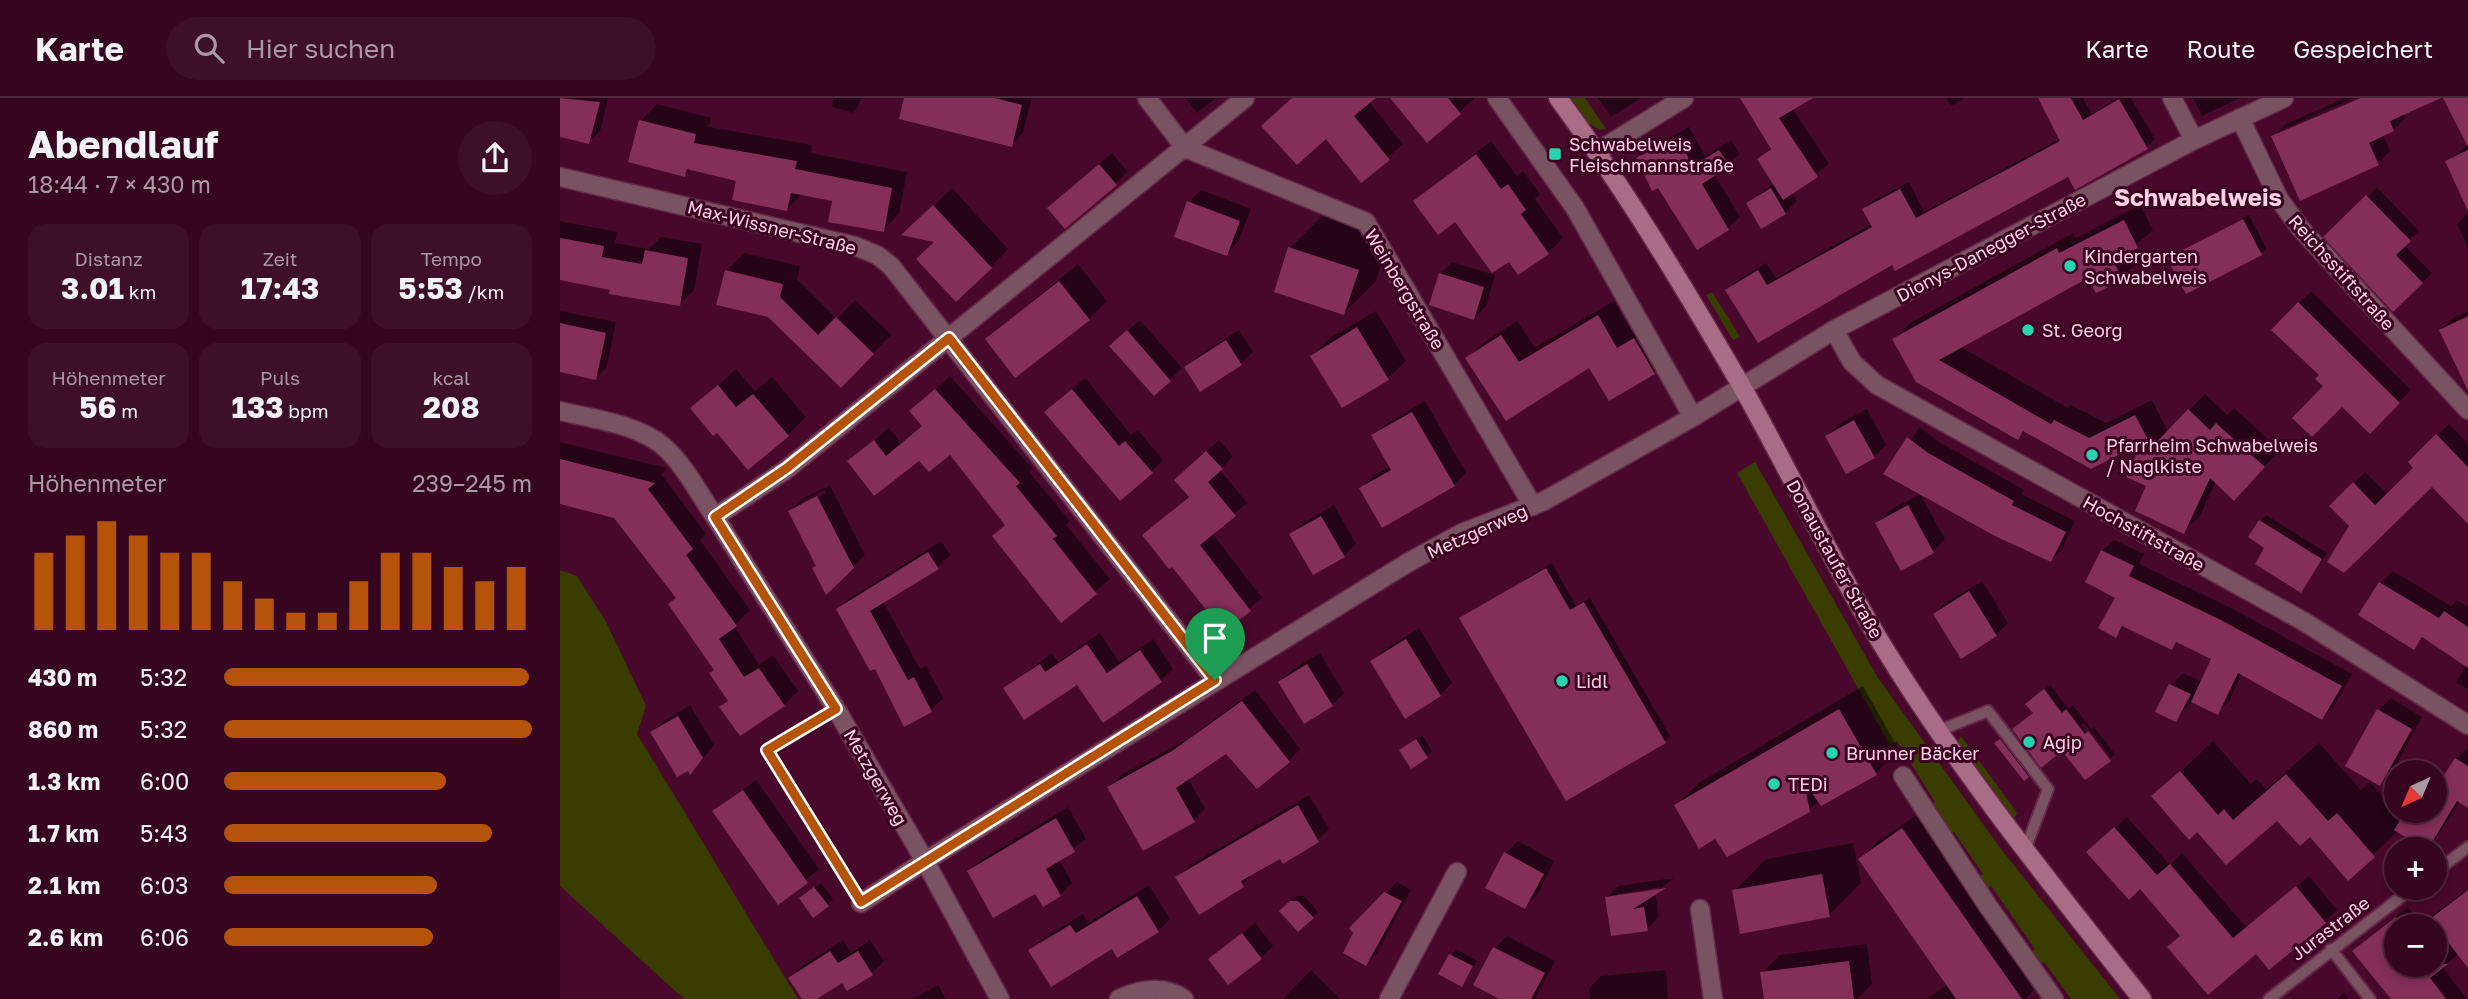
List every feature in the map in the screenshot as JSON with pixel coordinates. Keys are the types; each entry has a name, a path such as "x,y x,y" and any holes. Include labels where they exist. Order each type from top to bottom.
{"main road":[{"name":"Donaustaufer Straße","path":"1558,98 1597,152 1741,386 1845,579 1938,731 2025,850 2143,999"}],"street":[{"path":"1147,98 1185,148"},
{"path":"715,517 787,468 1245,98"},
{"path":"1497,98 1575,208 1693,417"},
{"path":"1597,152 1684,98"},
{"path":"2172,98 2194,140"},
{"name":"Dionys-Danegger-Straße","path":"1741,386 1834,330 2194,140 2284,98"},
{"name":"Reichsstiftstraße","path":"2240,118 2279,199 2300,228 2468,410"},
{"name":"Weinbergstraße","path":"1185,148 1366,222 1533,506"},
{"name":"Max-Wissner-Straße","path":"560,177 855,246 877,255 891,266 949,338"},
{"name":"Hochstiftstraße","path":"1834,330 1852,362 1877,386 2303,621 2468,725"},
{"path":"949,338 1215,680"},
{"name":"Metzgerweg","path":"861,902 1409,562 1462,533 1533,506 1693,417 1741,386"},
{"name":"Metzgerweg","path":"560,411 634,430 662,445 677,460 836,709 925,861"},
{"path":"1903,776 1988,906 2054,999"},
{"path":"925,861 1000,999"},
{"path":"1389,999 1457,873"},
{"path":"1700,909 1713,999"},
{"path":"1119,999 1153,989 1174,992 1184,999"}],"lane":[{"path":"836,709 767,750 861,902"},
{"path":"1938,731 1988,711 2048,789 2025,850"},
{"path":"2447,863 2468,847"},
{"name":"Jurastraße","path":"2269,999 2397,900"},
{"path":"2331,949 2370,999"}],"shaded area":[{"path":"1570,98 1585,98 1606,129 1600,130 1588,123"},
{"path":"1712,292 1740,337 1733,340 1706,295"},
{"path":"1755,462 1878,678 2001,849 2120,999 2071,999 2044,962 2036,966 2027,955 2035,949 1991,886 1984,891 1975,880 1983,874 1954,832 1947,835 1928,807 1935,802 1897,741 1890,745 1737,473"},
{"path":"560,570 577,576 606,622 646,706 637,734 798,999 684,999 560,886"},
{"path":"1961,736 2017,813 2013,820 1957,743"}],"building":[{"path":"560,98 600,102 589,144 560,137"},
{"path":"904,98 995,98 1022,105 1012,147 899,119"},
{"path":"1292,98 1376,98 1354,116 1390,160 1361,183 1326,139 1297,165 1261,126"},
{"path":"1390,98 1448,98 1461,114 1427,143"},
{"path":"1740,98 1813,98 1779,118 1818,177 1783,200 1757,159 1771,149"},
{"path":"2038,98 2071,98 2083,120 2119,99 2148,149 2075,190 2068,177 1895,271 1892,265 1758,343 1725,290 1758,270 1767,285 1872,227 1862,209 1900,189 1916,218 2060,141"},
{"path":"2361,98 2441,98 2390,121 2394,131 2369,143 2379,165 2300,201 2271,136"},
{"path":"2443,98 2468,98 2468,147"},
{"path":"639,120 696,134 694,143 797,161 795,169 892,188 884,232 828,222 832,201 791,193 787,211 732,200 736,181 687,169 685,177 628,162"},
{"path":"1677,137 1693,166 1719,150 1730,166 1702,184 1729,230 1697,250 1658,188 1652,191 1636,158"},
{"path":"2468,150 2468,211 2445,161"},
{"path":"1476,154 1501,189 1508,184 1526,210 1521,214 1549,254 1518,275 1509,262 1492,273 1455,222 1438,235 1413,201"},
{"path":"1099,164 1117,185 1065,229 1047,208"},
{"path":"1771,188 1786,214 1761,229 1746,203"},
{"path":"2366,195 2411,241 2396,255 2423,283 2393,312 2323,237"},
{"path":"1187,201 1240,221 1227,256 1174,237"},
{"path":"933,205 992,268 956,302 916,259 934,242 901,235"},
{"path":"2243,219 2262,255 2186,294 2167,258"},
{"path":"2124,220 2138,248 2113,260 2123,280 2096,293 2088,278 1939,360 2051,424 2054,420 2089,438 2135,415 2152,447 2188,409 2210,430 2216,423 2265,467 2234,501 2210,478 2184,534 2135,511 2146,486 2126,477 2142,443 2091,469 2023,431 2018,440 1916,382 1892,339 2057,248 2059,253"},
{"path":"560,238 604,246 602,257 642,264 645,250 688,258 680,306 609,294 610,290 560,280"},
{"path":"1288,247 1359,270 1344,315 1274,292"},
{"path":"725,270 783,284 780,297 818,335 836,317 874,354 841,388 768,317 716,305"},
{"path":"1439,273 1484,287 1474,320 1429,305"},
{"path":"1059,281 1090,320 1015,378 985,339"},
{"path":"2298,302 2400,403 2370,434 2342,407 2312,437 2292,418 2323,386 2315,379 2319,375 2271,330"},
{"path":"1598,315 1617,348 1634,338 1655,374 1609,401 1589,368 1506,421 1465,358 1501,335 1519,362"},
{"path":"2468,316 2468,391 2439,330"},
{"path":"560,323 606,333 596,380 560,372"},
{"path":"1357,327 1389,380 1342,408 1310,356"},
{"path":"1127,330 1171,381 1154,396 1109,346"},
{"path":"1226,340 1242,365 1200,392 1184,367"},
{"path":"718,385 736,407 753,394 789,436 748,470 717,433 713,436 690,408"},
{"path":"935,389 1020,483 1016,486 1057,536 1053,539 1097,594 1061,623 992,536 1005,525 950,455 929,472 919,461 874,496 847,461 874,440 886,456 922,426 909,411"},
{"path":"1072,389 1119,446 1125,441 1153,473 1120,501 1044,412"},
{"path":"1412,412 1455,486 1382,528 1359,488 1391,470 1371,435"},
{"path":"1854,420 1875,458 1846,474 1825,436"},
{"path":"2436,434 2468,467 2468,524 2432,487 2344,573 2327,562 2349,526 2329,506 2353,482 2375,505 2413,468 2408,462"},
{"path":"1907,437 1928,453 2014,501 2012,505 2066,532 2051,562 1995,536 1883,474"},
{"path":"1206,451 1223,469 1208,482 1236,516 1200,545 1251,611 1224,632 1172,567 1169,569 1142,535 1189,497 1174,480"},
{"path":"560,459 655,483 648,489 693,549 686,555 737,626 719,639 744,677 759,668 785,706 740,736 719,707 728,701 709,673 714,670 668,604 676,598 614,518 560,504"},
{"path":"817,496 854,568 826,595 812,568 816,566 788,511"},
{"path":"1908,505 1934,553 1901,571 1875,523"},
{"path":"1321,516 1345,557 1313,575 1289,534"},
{"path":"2259,520 2322,559 2301,593 2255,564 2264,548 2248,537"},
{"path":"2101,550 2134,566 2129,576 2221,620 2342,686 2322,720 2238,673 2218,715 2191,702 2211,659 2176,642 2172,650 2122,626 2116,638 2098,628 2115,598 2085,582"},
{"path":"928,552 939,569 870,611 908,680 914,677 932,712 904,727 875,669 870,671 836,609"},
{"name":"Lidl","path":"1546,568 1570,610 1584,602 1666,743 1566,801 1459,618"},
{"path":"2379,582 2439,618 2444,611 2468,627 2468,668 2422,637 2414,650 2358,615"},
{"path":"1969,591 1997,636 1961,659 1933,614"},
{"path":"1406,639 1441,696 1405,719 1370,661"},
{"path":"1087,644 1107,673 1140,650 1162,682 1103,723 1077,685 1024,720 1003,688 1040,664 1045,672"},
{"path":"1307,664 1333,706 1304,724 1278,682"},
{"path":"2169,684 2191,694 2176,722 2155,712"},
{"path":"2044,689 2062,713 2066,709 2085,734 2088,731 2111,761 2085,780 2062,751 2041,768 2012,729 2033,713 2025,704"},
{"path":"1242,701 1290,762 1257,789 1226,754 1176,788 1195,822 1143,851 1107,787 1172,751"},
{"path":"1839,709 1877,775 1821,806 1804,782 1810,812 1727,857 1715,839 1699,849 1674,805"},
{"path":"2377,709 2412,729 2395,760 2384,760 2384,779 2380,786 2345,766"},
{"path":"678,716 703,758 690,775 688,771 677,777 650,732"},
{"path":"1416,739 1428,758 1411,769 1399,750"},
{"path":"2000,739 2029,777 2024,781 1994,743"},
{"path":"2455,758 2468,766 2468,808 2457,801 2447,818 2447,771"},
{"path":"2180,771 2218,815 2224,809 2233,820 2286,774 2328,821 2337,813 2375,857 2348,881 2310,837 2300,846 2277,821 2226,865 2197,832 2189,840 2151,796"},
{"path":"743,790 808,883 778,905 712,811"},
{"path":"1298,805 1319,842 1283,864 1280,859 1241,881 1244,887 1199,915 1175,877"},
{"path":"1056,818 1075,852 1046,869 1061,896 1043,907 1035,894 993,918 967,871"},
{"path":"2398,823 2444,823 2435,837 2405,837 2394,830"},
{"path":"2114,827 2157,875 2170,864 2233,938 2296,886 2326,923 2269,970 2256,954 2208,995 2167,947 2180,936 2140,889 2129,900 2086,852"},
{"path":"1902,828 2022,999 1956,999 1858,859"},
{"path":"1504,852 1544,874 1525,909 1485,888"},
{"path":"1822,874 1830,917 1740,934 1732,890"},
{"path":"814,887 829,906 813,918 799,898"},
{"path":"1666,888 1633,909 1644,907 1648,931 1611,936 1605,897"},
{"path":"2468,890 2468,968 2447,941 2447,914 2437,914"},
{"path":"1384,892 1402,901 1366,966 1343,953 1353,933 1349,928"},
{"path":"1137,896 1159,932 1117,958 1112,949 1051,987 1028,950 1070,925 1076,933"},
{"path":"1290,901 1298,901 1314,918 1298,932 1279,911"},
{"path":"2384,926 2384,977 2431,977 2446,999 2391,999 2352,951"},
{"path":"1242,933 1262,959 1228,985 1208,959"},
{"path":"1493,947 1545,973 1531,999 1499,999 1473,985"},
{"path":"830,951 838,963 858,951 873,975 847,991 842,983 817,999 802,999 788,978"},
{"path":"1449,954 1473,966 1462,987 1438,974"},
{"path":"1849,961 1854,999 1764,999 1760,972"}],"place":[{"name":"Schwabelweis Fleischmannstraße","path":"1555,154"},
{"name":"Kindergarten Schwabelweis","path":"2070,266"},
{"name":"St. Georg","path":"2028,330"},
{"name":"Pfarrheim Schwabelweis / Naglkiste","path":"2092,455"},
{"name":"Lidl","path":"1562,681"},
{"name":"Agip","path":"2029,742"},
{"name":"Brunner Bäcker","path":"1832,753"},
{"name":"TEDi","path":"1774,784"}],"district":[{"name":"Schwabelweis","path":"2198,196"}],"route":[{"path":"949,338 1215,680 861,902 767,750 836,709 715,517 787,468 949,338"}]}
